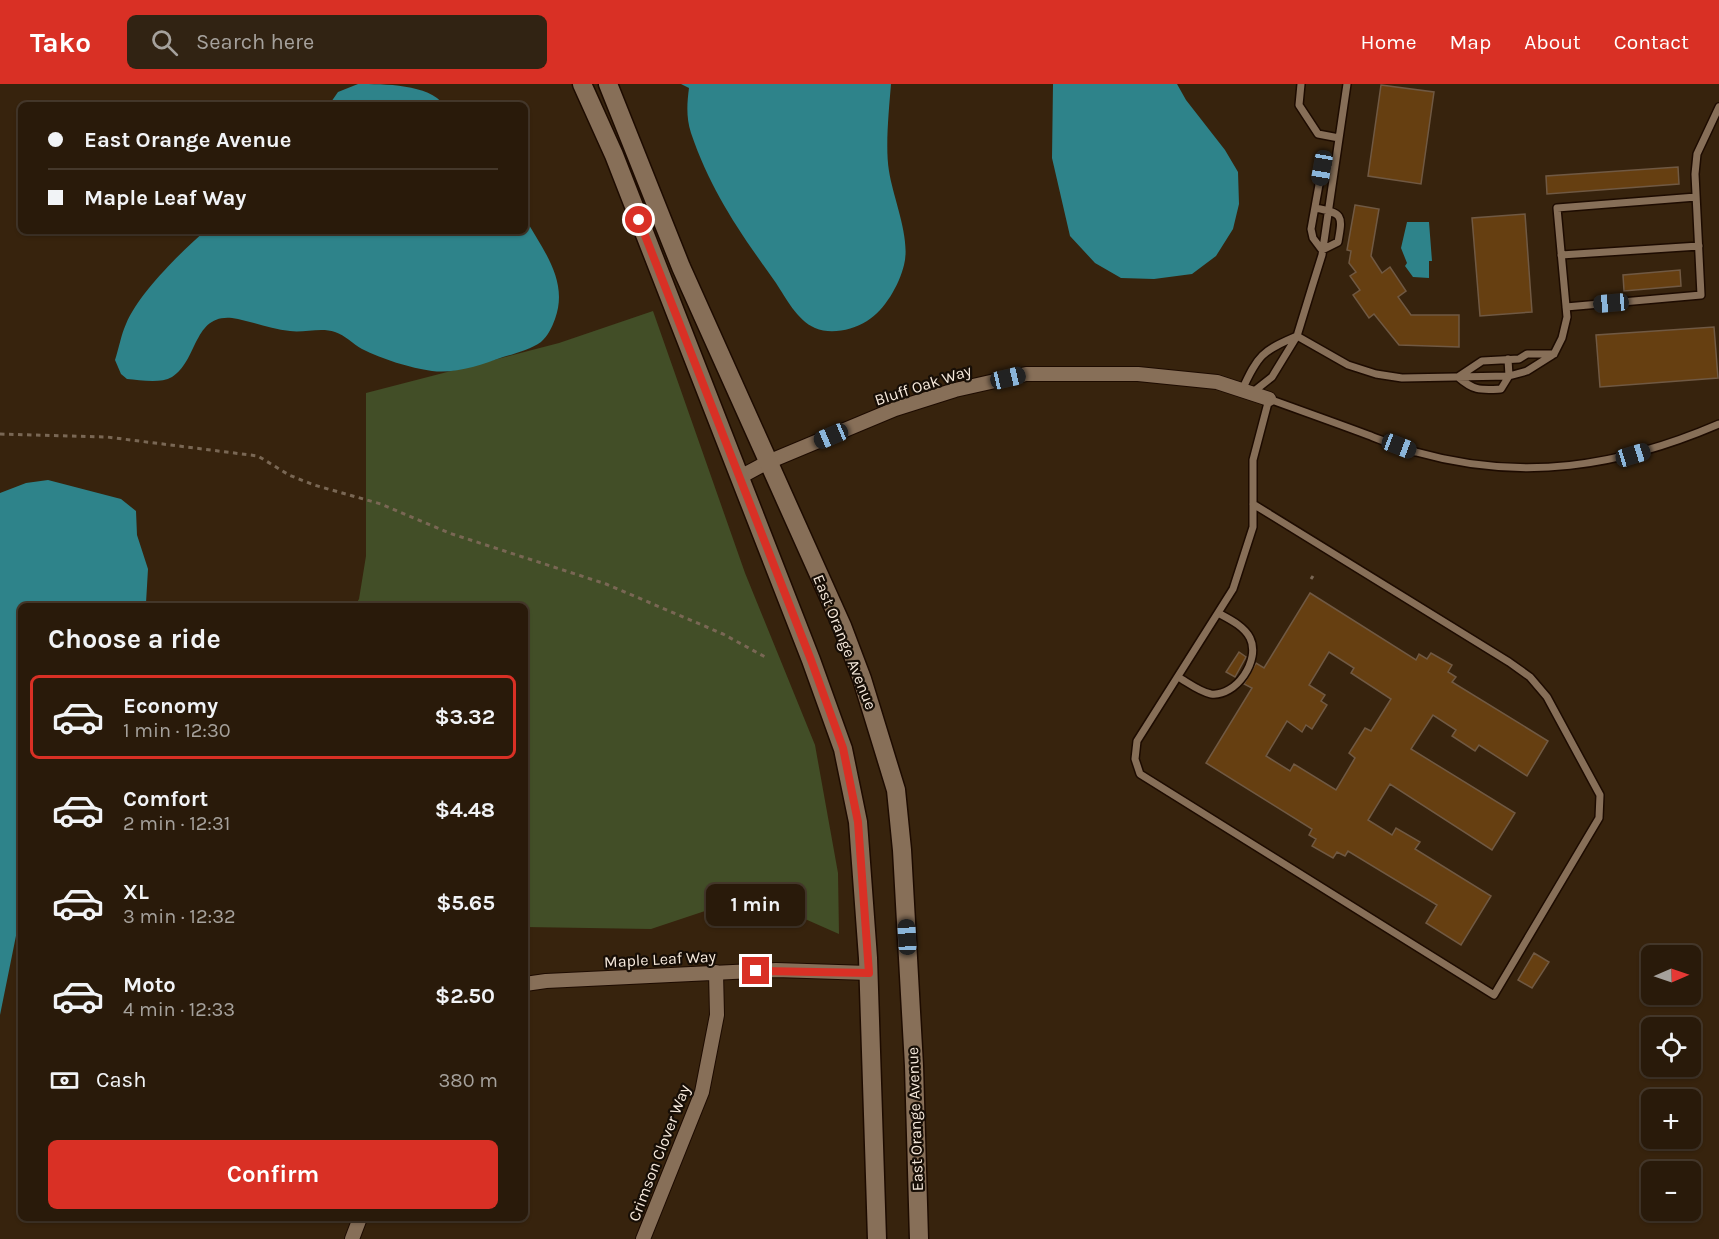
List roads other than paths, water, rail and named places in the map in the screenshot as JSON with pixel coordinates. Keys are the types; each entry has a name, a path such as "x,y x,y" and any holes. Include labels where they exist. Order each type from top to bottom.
{"street":[{"path":"582,84 614,156 843,748 858,822 869,973 877,1239"},
{"name":"East Orange Avenue","path":"608,84 681,267 842,626 877,723 896,790 902,850 914,1066 919,1239"},
{"name":"Bluff Oak Way","path":"740,477 768,462 895,409 955,390 1026,374 1138,374 1217,382 1269,399"},
{"name":"Maple Leaf Way","path":"528,984 776,970 869,973"},
{"name":"Crimson Clover Way","path":"643,1239 702,1092 717,1015 716,972"},
{"path":"352,1239 359,1221"}],"lane":[{"path":"1301,84 1299,105 1318,134 1339,138"},
{"path":"1246,392 1272,378 1297,336 1323,250 1347,84"},
{"path":"1566,307 1701,295 1696,197 1697,154 1719,107"},
{"path":"1323,250 1313,238 1311,229 1322,168 1334,170"},
{"path":"1297,336 1348,365 1376,374 1402,378 1509,376 1539,365 1554,354 1562,338 1567,317 1557,208 1696,197"},
{"path":"1315,207 1328,210 1339,216 1342,221 1338,242 1323,250"},
{"path":"1562,255 1698,246"},
{"path":"1246,392 1254,364 1263,353 1297,336"},
{"path":"1458,377 1482,361 1519,359 1527,354 1554,354"},
{"path":"1458,377 1471,388 1501,389 1509,376 1508,359"},
{"path":"1253,504 1530,677 1547,697 1600,795 1599,818 1494,995 1140,774 1135,759 1137,741 1233,589 1253,527 1253,504 1253,460 1269,399 1415,452 1477,466 1534,469 1583,465 1633,455 1683,440 1719,424"},
{"path":"1178,677 1210,694 1222,692 1234,686 1247,671 1252,655 1251,639 1243,628 1218,612"}],"water":[{"path":"358,84 393,85 417,89 441,102 331,102 338,92"},
{"path":"681,84 891,84 887,151 906,254 902,273 895,289 874,316 855,327 828,331 815,328 797,314 739,230 717,193 689,127 687,110 689,88"},
{"path":"1053,84 1177,84 1186,100 1225,150 1238,172 1239,204 1233,229 1216,256 1192,274 1154,279 1121,278 1095,263 1070,236 1052,158"},
{"path":"1407,222 1429,222 1432,261 1429,261 1429,278 1413,277 1405,266 1407,263 1401,248"},
{"path":"528,223 552,266 559,292 558,305 551,328 541,342 522,351 468,368 432,371 378,356 335,332 283,330 232,318 219,319 210,323 197,340 180,370 172,377 150,381 127,379 121,374 115,360 126,324 140,299 172,262 202,234 528,234"},
{"path":"48,480 121,499 136,511 137,535 148,569 146,603 18,603 18,926 0,1015 0,493 26,483"}]}
